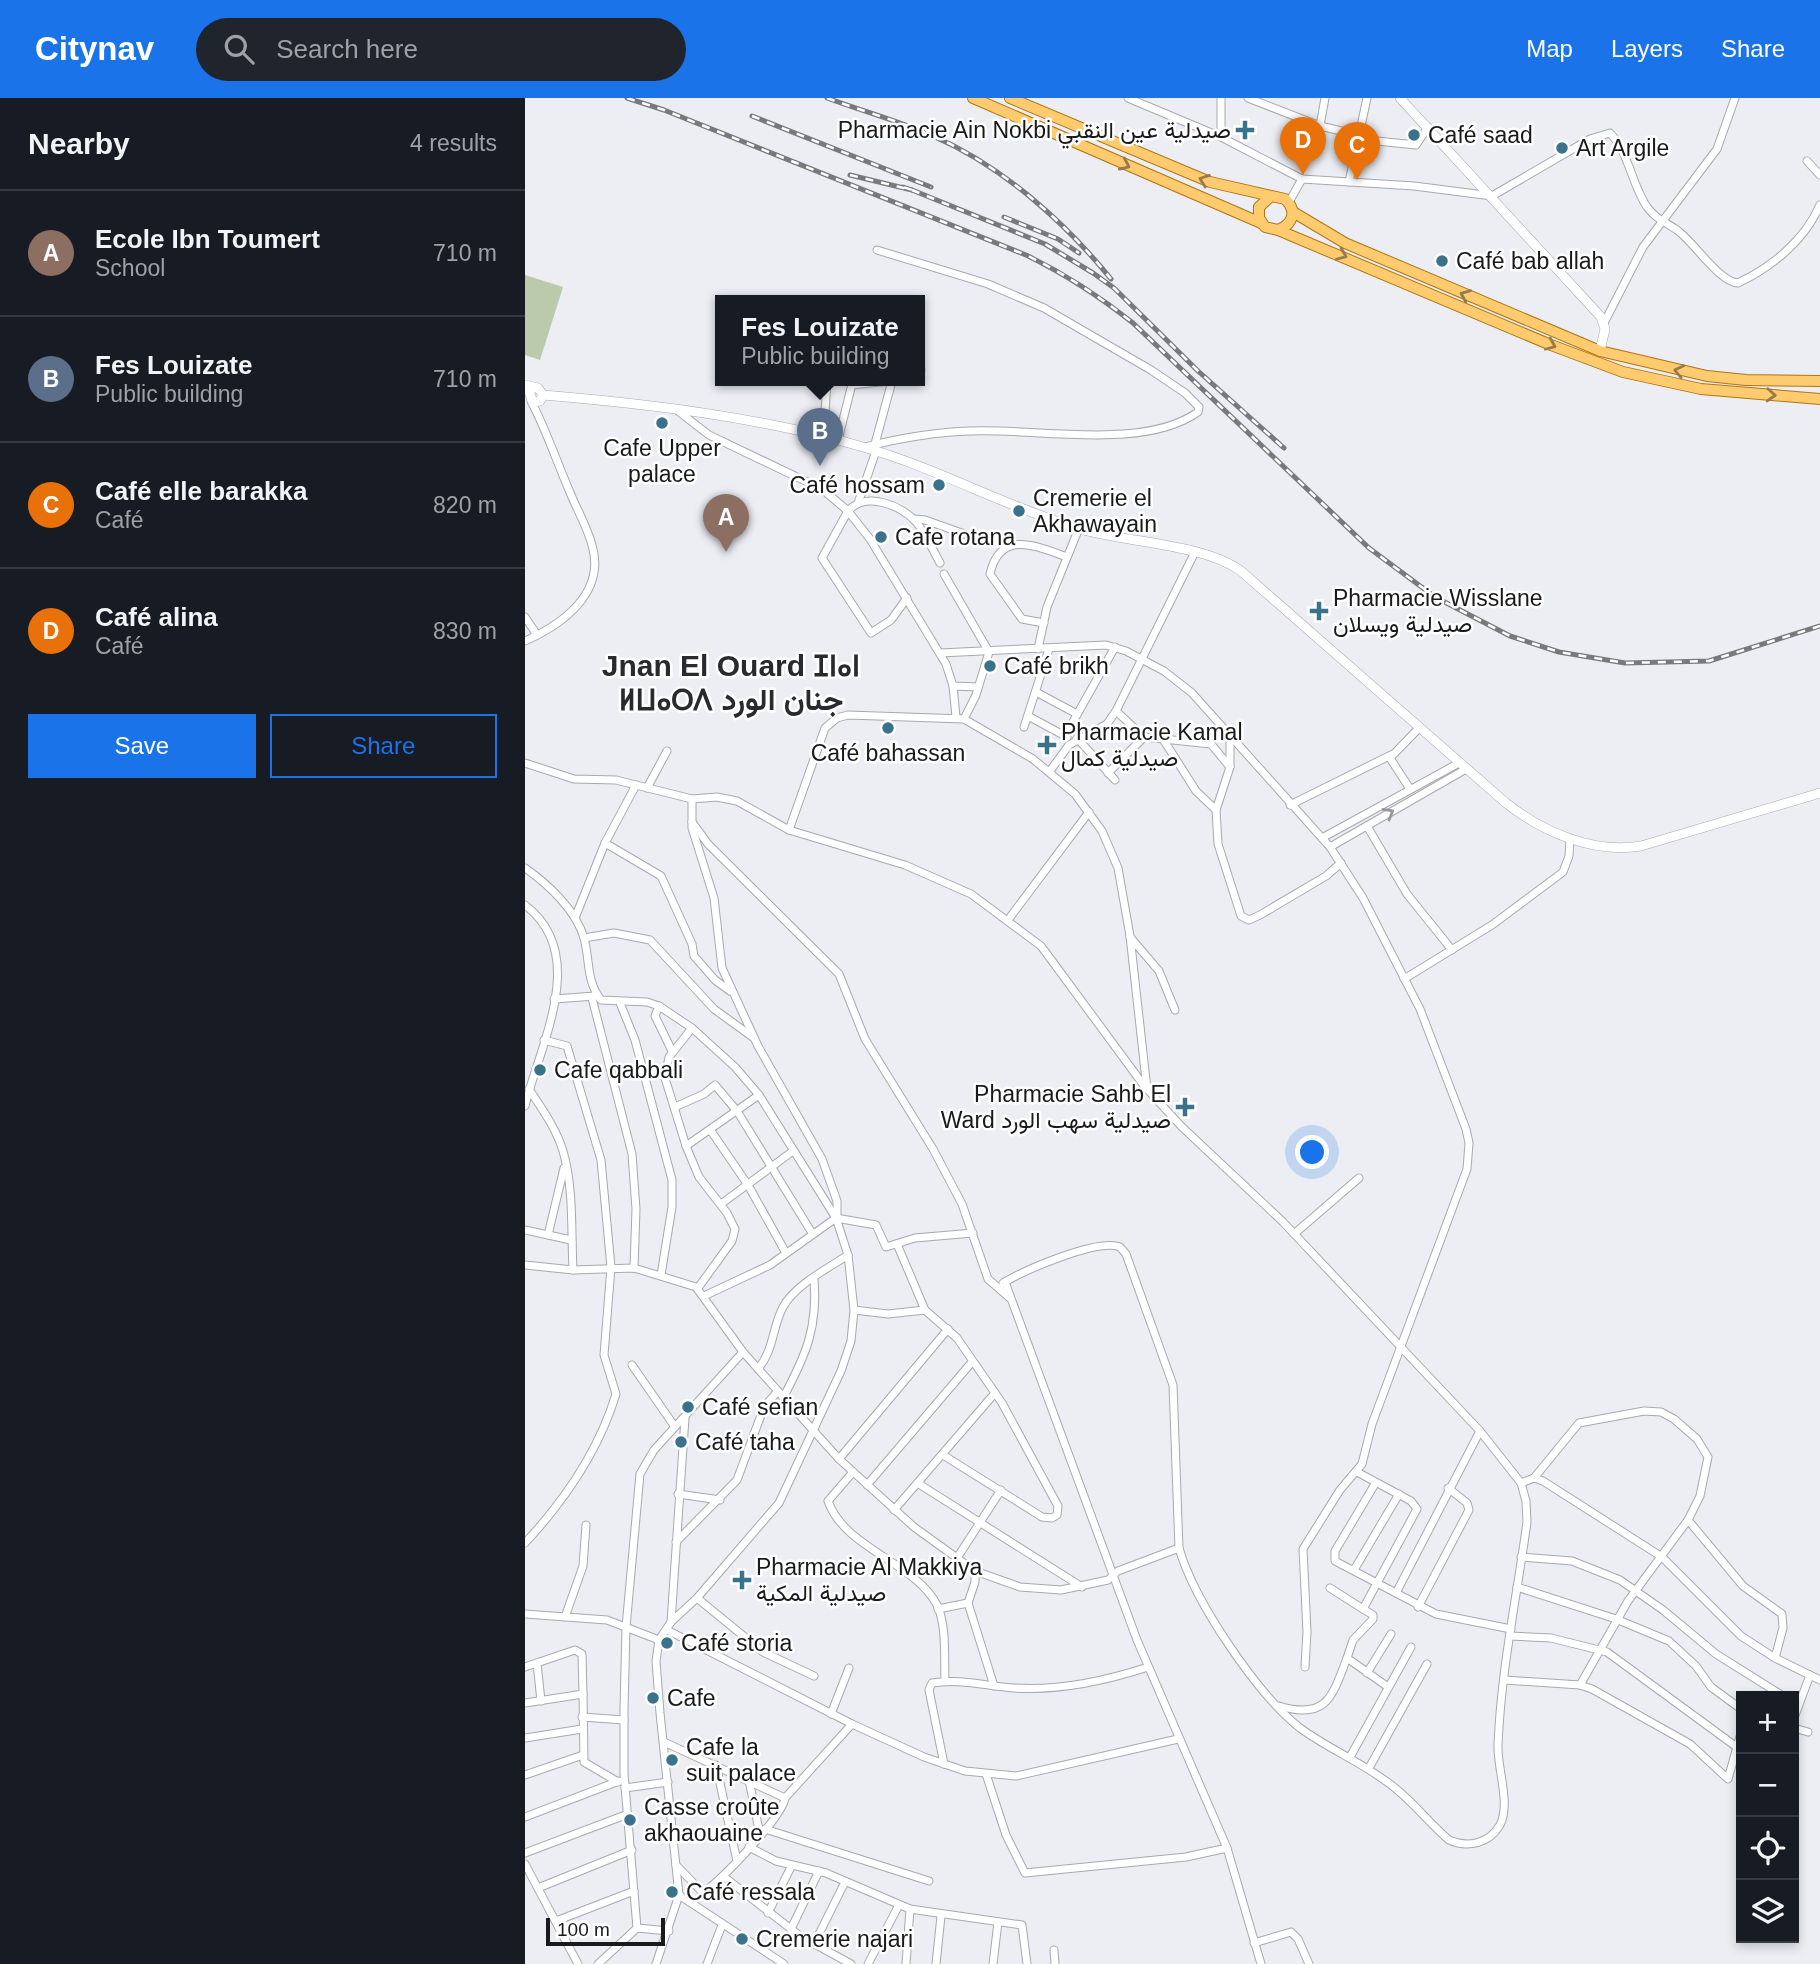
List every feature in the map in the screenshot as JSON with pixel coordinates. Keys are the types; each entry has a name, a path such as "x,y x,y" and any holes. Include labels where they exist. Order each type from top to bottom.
{"main road":[{"path":"972,98 1261,223 1269,229 1278,230 1551,345 1623,372 1700,389 1820,400"},
{"path":"1010,98 1210,183 1280,197 1345,243 1600,351 1707,376 1746,380 1820,381"},
{"path":"1261,223 1259,207 1270,197"},
{"path":"1278,230 1291,222 1291,207"}],"street":[{"path":"1128,98 1221,137 1302,179 1414,186 1492,196 1590,139 1610,133 1641,197 1660,222 1675,228 1690,241 1728,281 1738,283 1759,273 1778,258 1809,224 1820,205"},
{"path":"1221,98 1221,137"},
{"path":"1248,98 1266,102 1319,126 1358,137 1416,145 1428,127"},
{"path":"1319,126 1325,98"},
{"path":"1349,182 1367,98"},
{"path":"1400,98 1492,196 1604,323"},
{"path":"1600,351 1604,323 1643,247 1717,149 1735,98"},
{"path":"1807,161 1820,176"},
{"path":"1291,207 1302,179"},
{"path":"534,398 678,411 819,435 864,447 971,430 1140,433 1184,421 1198,412 1199,407 1185,393 1151,370 1044,308 988,284 877,250"},
{"path":"525,641 577,608 591,582 595,564 589,535 529,386"},
{"path":"819,435 825,413 827,386"},
{"path":"838,440 851,386"},
{"path":"858,503 894,386"},
{"path":"678,411 709,435 822,489 848,511 908,598 940,653 953,686 960,718"},
{"path":"876,447 1079,528 1220,558 1241,571 1520,814 1570,838 1615,848 1641,846 1820,793"},
{"path":"908,598 891,620 871,633 822,558 848,511 858,503 877,501 913,519 925,520 973,537"},
{"path":"913,519 940,563"},
{"path":"1038,649 1044,622 1079,528"},
{"path":"1044,622 1022,619 990,574 993,560 1004,548 1017,545 1033,545 1067,557"},
{"path":"1050,771 1076,740 1107,724 1116,711 1195,552"},
{"path":"944,574 989,652 978,687 960,718"},
{"path":"525,617 537,635"},
{"path":"940,653 1115,647 1143,659 1192,693 1330,847 1363,898 1432,1037 1466,1129 1469,1153 1452,1213 1372,1424 1364,1461 1339,1490 1303,1549 1307,1632 1305,1667"},
{"path":"1065,736 1115,647"},
{"path":"1024,727 1049,649"},
{"path":"953,686 978,687"},
{"path":"1036,692 1077,714"},
{"path":"1116,711 1144,737 1211,744 1230,767"},
{"path":"789,830 825,728 831,721 848,715 960,718 1050,771 1089,812 1118,868 1130,936 1147,1089"},
{"path":"1028,716 1076,740 1115,780"},
{"path":"1290,805 1391,755 1419,728"},
{"path":"1108,773 1144,737"},
{"path":"1230,738 1230,767 1216,810 1218,845 1241,916 1246,919 1260,915 1304,890 1341,863"},
{"path":"1163,739 1196,791 1216,810"},
{"path":"647,788 667,751"},
{"path":"1391,755 1391,761 1410,789"},
{"path":"525,763 571,778 611,780 692,799 730,799 789,830 918,869 971,894 1041,946 1119,1055 1147,1089 1181,1126 1294,1234 1480,1431 1521,1483 1527,1509 1497,1751 1502,1819 1499,1827 1483,1842 1458,1844 1449,1840 1404,1796 1369,1768 1303,1730 1275,1705 1196,1593 1179,1548 1173,1385 1126,1254 1120,1247 1104,1244 1023,1272 996,1287"},
{"path":"1322,838 1410,789 1462,766"},
{"path":"1330,847 1462,766"},
{"path":"575,918 605,843 636,785"},
{"path":"656,1964 679,1895 656,1661 659,1640 671,1622 697,1598 779,1503 846,1360 854,1310 848,1255 837,1218 837,1201 822,1159 755,1039 731,991 720,960 714,898 693,836 692,799"},
{"path":"1008,920 1089,812"},
{"path":"692,820 708,844 839,974 865,1039 933,1149 962,1204 984,1271 996,1287 1010,1298"},
{"path":"1367,826 1407,894 1452,950"},
{"path":"1404,979 1452,950 1563,872 1569,856 1570,838"},
{"path":"605,843 661,876 692,944 694,956 708,973 731,991"},
{"path":"525,868 544,884 575,918 584,939 594,997 632,1154 636,1209 634,1268"},
{"path":"525,905 545,926 557,954 554,999 525,1106"},
{"path":"584,939 614,933 650,940 714,1009 755,1039"},
{"path":"1130,936 1155,963 1175,1010"},
{"path":"554,999 594,997 620,1003 647,1002 659,1006 692,1028 735,1067 759,1095 837,1218"},
{"path":"620,1003 635,1041 672,1180 672,1207 661,1275"},
{"path":"659,1006 655,1016 672,1051"},
{"path":"692,1028 672,1051 665,1078 686,1146 699,1177 733,1224 734,1235 698,1288"},
{"path":"525,1543 558,1505 583,1469 615,1398 616,1389 604,1352 611,1267 599,1151 567,1046 544,1040"},
{"path":"674,1107 704,1094 715,1085 737,1111 774,1167 812,1233"},
{"path":"529,1089 548,1117 566,1163 573,1270"},
{"path":"686,1146 759,1095"},
{"path":"711,1131 748,1185 786,1253"},
{"path":"720,1204 793,1151"},
{"path":"548,1235 566,1163"},
{"path":"1294,1234 1359,1178"},
{"path":"704,1296 770,1265 837,1218 874,1224 880,1230 886,1247 915,1238 973,1233"},
{"path":"525,1230 571,1240"},
{"path":"897,1244 925,1310 948,1329 995,1393 1058,1506 1057,1515 1052,1518 1042,1517 943,1455"},
{"path":"758,1369 774,1342 783,1307 814,1278 848,1255"},
{"path":"525,1265 573,1270 634,1268 698,1288 743,1352 812,1432 894,1510 975,1572 1020,1587 1044,1590 1082,1587 1179,1548"},
{"path":"675,1543 720,1500 740,1474 764,1407 780,1395 810,1342 815,1323 814,1278"},
{"path":"1005,1282 1148,1667 1227,1848 1261,1964"},
{"path":"854,1310 888,1314 911,1309 925,1310"},
{"path":"839,1459 948,1329"},
{"path":"637,1928 632,1850 625,1788 621,1780 627,1627 641,1469 743,1352"},
{"path":"867,1485 972,1362"},
{"path":"632,1365 675,1427"},
{"path":"894,1510 995,1393"},
{"path":"1521,1483 1534,1478 1579,1423 1635,1412 1661,1412 1697,1438 1708,1457 1700,1496 1688,1520 1616,1619 1580,1685"},
{"path":"671,1622 685,1417"},
{"path":"1396,1593 1448,1488 1480,1431"},
{"path":"853,1472 828,1501 831,1509 864,1544 912,1579 938,1609 945,1681"},
{"path":"1357,1472 1375,1484 1399,1493 1414,1503 1416,1510 1363,1609"},
{"path":"1534,1478 1662,1557 1741,1636 1776,1658 1820,1680"},
{"path":"919,1484 1082,1587"},
{"path":"1375,1484 1333,1556 1335,1561 1418,1606 1466,1622 1599,1649 1617,1658 1736,1747"},
{"path":"1418,1606 1469,1510 1467,1503 1448,1488"},
{"path":"957,1558 1001,1490"},
{"path":"1353,1570 1399,1493"},
{"path":"678,1494 720,1500"},
{"path":"1688,1520 1743,1586 1782,1614 1783,1629 1776,1658"},
{"path":"565,1617 583,1566 586,1525"},
{"path":"1521,1556 1572,1561 1635,1590 1716,1654 1775,1691"},
{"path":"975,1572 975,1582 968,1603 994,1686"},
{"path":"1517,1587 1616,1619 1669,1641 1696,1666 1719,1695 1736,1706"},
{"path":"1275,1705 1303,1711 1320,1708 1327,1703 1353,1640 1373,1619 1373,1615 1330,1588"},
{"path":"697,1598 763,1652 814,1676"},
{"path":"938,1609 968,1603"},
{"path":"525,1614 607,1620 659,1640"},
{"path":"667,1630 852,1724 944,1764 986,1774 1016,1776 1178,1739"},
{"path":"1367,1673 1391,1634"},
{"path":"1350,1757 1411,1647"},
{"path":"525,1667 580,1650 585,1763 621,1780"},
{"path":"1346,1658 1388,1687"},
{"path":"537,1663 541,1701"},
{"path":"1369,1768 1427,1664"},
{"path":"944,1764 929,1690 932,1683 945,1681 1056,1688 1148,1667"},
{"path":"831,1714 849,1668"},
{"path":"1799,1695 1810,1675"},
{"path":"1504,1680 1580,1685 1690,1744 1726,1778 1730,1778 1736,1771"},
{"path":"525,1703 583,1694"},
{"path":"582,1717 624,1720"},
{"path":"695,1906 703,1893 723,1876 763,1832 784,1805 785,1798 852,1724"},
{"path":"525,1738 582,1729"},
{"path":"1799,1729 1808,1732"},
{"path":"664,1742 785,1798"},
{"path":"525,1775 583,1755"},
{"path":"716,1765 737,1861"},
{"path":"986,1774 1006,1835 1025,1873 1186,1857 1227,1848"},
{"path":"525,1817 621,1780"},
{"path":"749,1780 763,1832"},
{"path":"625,1788 668,1782"},
{"path":"525,1853 628,1814"},
{"path":"763,1832 929,1881"},
{"path":"749,1847 792,1865 819,1871 910,1909 941,1916 1023,1926 1027,1964"},
{"path":"538,1888 632,1850"},
{"path":"525,1864 578,1964"},
{"path":"676,1865 703,1893"},
{"path":"768,1913 792,1865"},
{"path":"791,1929 819,1871"},
{"path":"723,1876 791,1929 851,1964"},
{"path":"814,1944 845,1882"},
{"path":"556,1921 634,1891"},
{"path":"679,1895 784,1964"},
{"path":"868,1964 899,1905"},
{"path":"906,1964 910,1909"},
{"path":"936,1964 941,1916"},
{"path":"993,1964 998,1922"},
{"path":"707,1964 722,1925"},
{"path":"598,1964 637,1928 669,1931"},
{"path":"1254,1943 1291,1932 1298,1939 1309,1964"},
{"path":"1054,1950 1055,1964"}],"green space":[{"path":"525,275 563,287 540,360 525,355"}],"railway":[{"path":"627,98 664,110 1026,255 1068,278 1133,323 1369,548 1435,597 1510,636 1559,652 1625,663 1709,661 1820,626"},
{"path":"827,98 920,131 959,148 983,163 1052,216 1111,279"},
{"path":"752,116 931,187"},
{"path":"850,175 912,190 903,187"},
{"path":"912,190 1045,244 1093,273 1114,288 1198,371 1284,448"},
{"path":"1004,217 1058,239 1079,253"}],"place":[{"name":"Pharmacie Ain Nokbi صيدلية عين النقبي","path":"1245,130"},
{"name":"Café saad","path":"1414,135"},
{"name":"Art Argile","path":"1562,148"},
{"name":"Café alina","path":"1303,175"},
{"name":"Café elle barakka","path":"1357,180"},
{"name":"Café bab allah","path":"1442,261"},
{"name":"Cafe Upper palace","path":"662,423"},
{"name":"Fes Louizate","path":"820,466"},
{"name":"Café hossam","path":"939,485"},
{"name":"Cremerie el Akhawayain","path":"1019,511"},
{"name":"Cafe rotana","path":"881,537"},
{"name":"Ecole Ibn Toumert","path":"726,552"},
{"name":"Pharmacie Wisslane صيدلية ويسلان","path":"1319,611"},
{"name":"Café brikh","path":"990,666"},
{"name":"Café bahassan","path":"888,728"},
{"name":"Pharmacie Kamal صيدلية كمال","path":"1047,745"},
{"name":"Cafe qabbali","path":"540,1070"},
{"name":"Pharmacie Sahb El Ward صيدلية سهب الورد","path":"1185,1107"},
{"name":"Café sefian","path":"688,1407"},
{"name":"Café taha","path":"681,1442"},
{"name":"Pharmacie Al Makkiya صيدلية المكية","path":"742,1580"},
{"name":"Café storia","path":"667,1643"},
{"name":"Cafe","path":"653,1698"},
{"name":"Cafe la suit palace","path":"672,1760"},
{"name":"Casse croûte akhaouaine","path":"630,1820"},
{"name":"Café ressala","path":"672,1892"},
{"name":"Cremerie najari","path":"742,1939"}],"district":[{"name":"Jnan El Ouard ⵊⵏⴰⵏ ⵍⵡⴰⵔⴷ جنان الورد","path":"731,683"}]}
